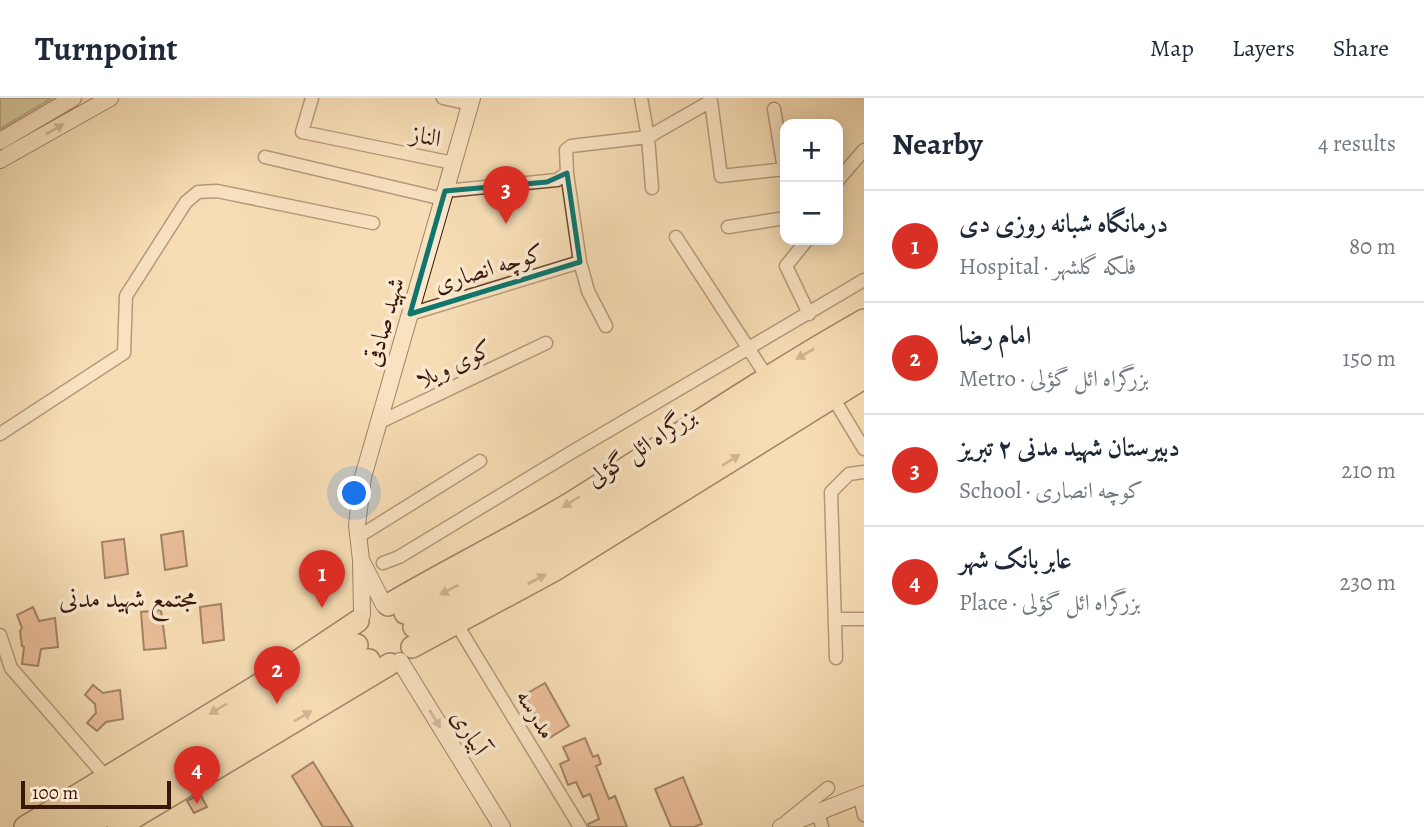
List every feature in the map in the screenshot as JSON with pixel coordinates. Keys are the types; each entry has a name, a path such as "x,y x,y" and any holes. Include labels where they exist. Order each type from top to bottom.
{"highway":[{"path":"118,827 399,632 487,552 573,501 767,377 864,320"},
{"name":"بزرگراه ائل گؤلی","path":"399,632 808,371 864,339"},
{"name":"بزرگراه ائل گؤلی","path":"399,632 562,547 864,357"},
{"path":"56,827 399,632 456,623 553,571 864,378"},
{"path":"25,827 298,661 376,606 399,632"},
{"path":"360,618 356,628 363,652"},
{"path":"85,827 315,689 363,652"}],"main road":[{"path":"0,142 73,98"},
{"path":"0,160 107,99"},
{"name":"شهید صادقی","path":"360,618 357,525 363,477 471,101"},
{"name":"شهید صادقی","path":"360,560 399,632"},
{"name":"آبیاری","path":"399,632 502,827"},
{"path":"780,827 820,820 862,795"}],"street":[{"name":"الناز","path":"312,98 302,132 453,163"},
{"path":"443,98 471,101"},
{"path":"641,98 648,137 652,188"},
{"path":"607,326 588,291 580,262 566,173 566,150 571,146 648,137 714,100 721,176 780,170"},
{"path":"774,109 780,142"},
{"path":"843,174 864,150"},
{"path":"265,157 444,195 547,183 566,173"},
{"path":"843,162 854,161"},
{"path":"0,434 124,353 126,296 186,202 198,192 217,191 373,223"},
{"path":"728,227 780,219"},
{"path":"676,237 767,377"},
{"path":"803,245 786,266 809,314"},
{"name":"کوچه انصاری","path":"410,314 580,262"},
{"path":"383,563 415,547 864,281"},
{"name":"کوی ویلا","path":"380,422 545,343"},
{"path":"832,396 864,449"},
{"path":"358,537 480,461"},
{"path":"836,658 831,492 849,474 864,472"},
{"path":"835,619 864,619"},
{"name":"مدرسه","path":"456,623 580,827"},
{"path":"0,635 11,668 105,776"},
{"path":"780,827 828,788"},
{"path":"862,795 864,815"}],"highlighted area":[{"path":"567,173 580,262 410,314 445,191 547,182"}],"green space":[{"path":"0,98 52,98 0,129"}],"building":[{"path":"183,531 187,566 165,570 161,535"},
{"path":"124,539 128,574 105,578 102,542"},
{"path":"221,604 224,640 203,643 200,607"},
{"path":"33,607 39,621 55,618 58,647 41,649 38,666 22,664 24,647 20,631 22,628 17,615"},
{"path":"161,610 166,648 144,650 141,612"},
{"path":"545,683 569,726 549,738 524,695"},
{"path":"93,685 103,693 120,690 123,719 106,722 97,731 87,723 96,713 95,704 85,695"},
{"path":"585,738 593,757 598,755 601,764 596,766 609,799 615,796 627,827 589,827 588,824 599,819 590,794 583,797 576,782 568,785 560,764 569,760 563,747"},
{"path":"313,762 353,827 323,827 292,776"},
{"path":"683,777 702,824 694,827 671,827 655,789"},
{"path":"200,794 207,807 194,813 187,801"}],"place":[{"name":"دبیرستان شهید مدنی ۲ تبریز","path":"506,224"},
{"name":"درمانگاه شبانه روزی دی","path":"322,608"},
{"name":"امام رضا","path":"277,704"},
{"name":"عابر بانک شهر","path":"197,804"}],"district":[{"name":"مجتمع شهید مدنی","path":"128,598"}]}
